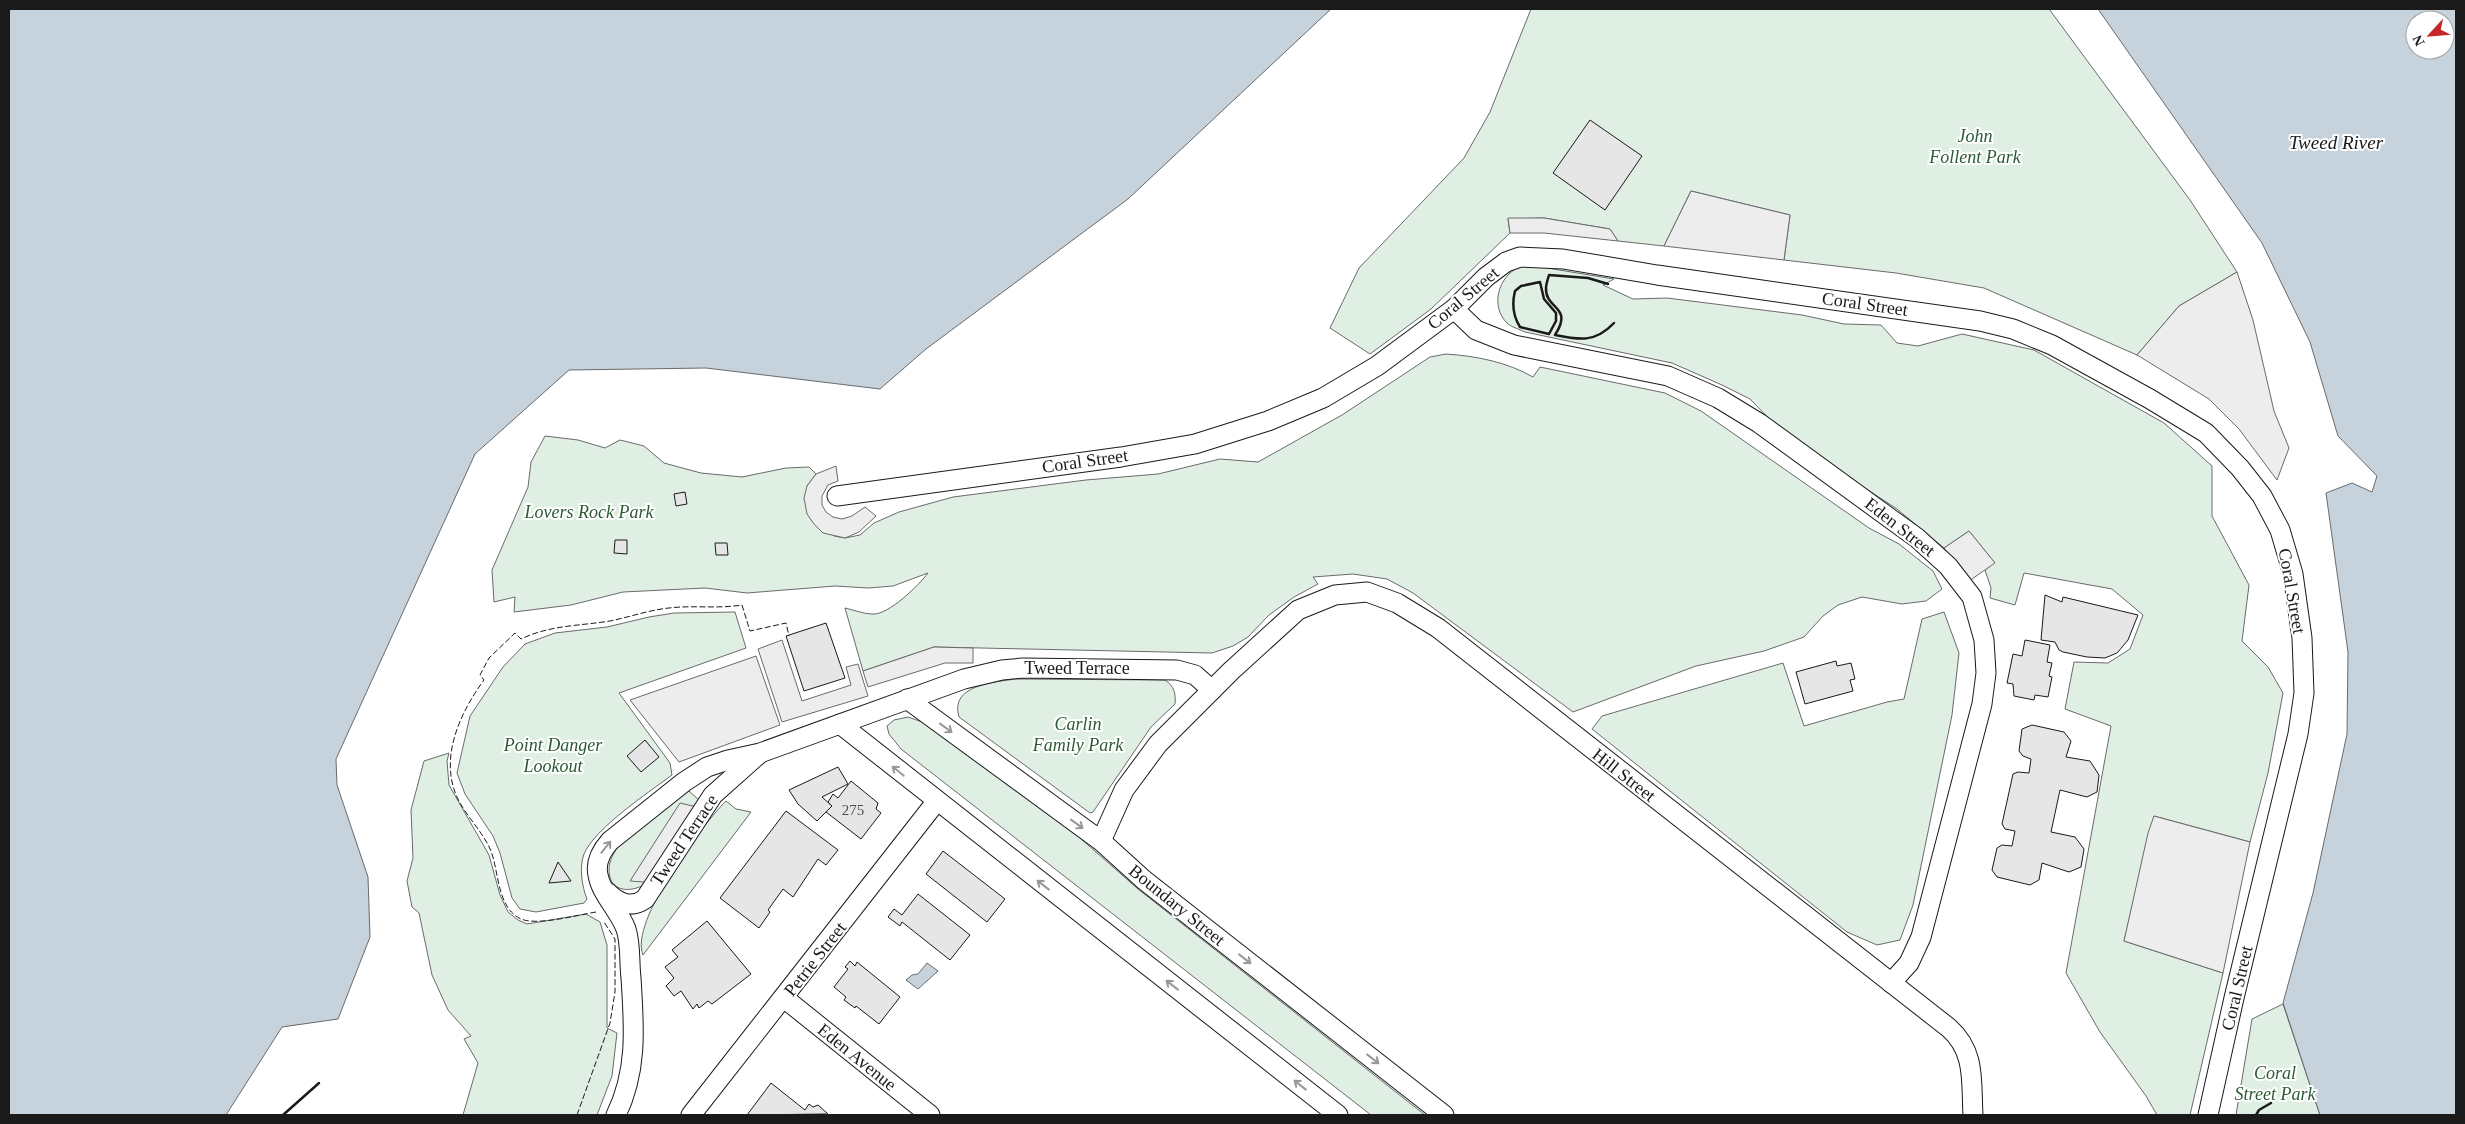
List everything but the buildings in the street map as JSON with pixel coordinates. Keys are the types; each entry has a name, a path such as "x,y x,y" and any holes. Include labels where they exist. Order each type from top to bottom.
{"street":[{"name":"Coral Street","path":"837,496 1121,457 1195,444 1233,433 1323,398 1377,366 1454,309 1486,277 1506,262 1520,256 1562,259 1980,321 2013,329 2052,345 2150,399 2206,434 2240,468 2262,496 2280,530 2293,574 2302,638 2304,693 2298,734 2234,998 2208,1115"},
{"name":"Eden Street","path":"1454,309 1476,330 1514,345 1668,376 1718,398 1759,423 1918,538 1948,566 1972,597 1984,640 1986,673 1982,704 1921,938 1909,963 1892,983"},
{"name":"Hill Street","path":"1212,690 1298,610 1335,595 1367,592 1397,602 1438,628 1949,1028 1963,1042 1969,1060 1973,1115"},
{"name":"Tweed Terrace","path":"616,1115 628,1085 634,1046 629,945 624,925 599,880 597,867 599,858 607,845 699,772 728,760 760,753 907,699 986,673 1023,668 1178,670 1195,675 1212,690"},
{"path":"1101,841 1116,805 1146,758 1165,736 1212,690"},
{"name":"Boundary Street","path":"907,699 1101,841 1144,880 1444,1115"},
{"path":"840,724 936,802 1338,1115"},
{"name":"Tweed Terrace","path":"605,891 614,899 626,904 637,903 647,897 716,791 760,753"},
{"path":"699,772 716,791"},
{"name":"Petrie Street","path":"691,1115 936,802"},
{"path":"629,945 635,923 647,897"},
{"name":"Eden Avenue","path":"784,998 930,1115"}],"green space":[{"name":"John Follent Park","path":"1531,9 2049,9 2190,200 2237,272 2179,306 2137,355 1984,288 1896,273 1784,260 1790,215 1691,191 1664,246 1618,241 1610,229 1544,218 1508,219 1510,233 1431,309 1370,354 1330,328 1359,268 1464,158 1490,112"},
{"path":"1535,266 1614,279 1603,285 1633,299 1667,298 1802,315 1844,324 1881,325 1897,343 1918,346 1962,334 2034,350 2164,423 2212,466 2212,516 2249,585 2242,641 2268,667 2283,693 2268,773 2250,842 2154,816 2124,941 2223,973 2190,1115 2157,1115 2146,1096 2100,1032 2066,973 2111,726 2065,709 2074,662 2108,663 2130,649 2143,615 2112,589 2024,573 2015,605 1990,598 1991,588 1985,570 1994,562 1969,531 1944,548 1897,509 1788,438 1750,399 1672,363 1525,332 1511,326 1502,316 1499,308 1498,300 1501,285 1519,267"},
{"name":"Lovers Rock Park","path":"1446,354 1469,356 1491,361 1513,367 1533,377 1540,367 1665,393 1701,411 1869,528 1899,544 1933,571 1942,589 1926,601 1902,604 1862,597 1838,605 1823,616 1804,637 1764,651 1696,666 1573,712 1413,593 1387,579 1353,574 1313,577 1318,584 1294,597 1269,615 1248,637 1233,646 1212,653 934,647 863,671 845,608 872,614 879,613 895,605 928,573 893,586 868,588 835,586 747,593 705,588 623,592 571,605 514,612 515,597 494,602 492,570 528,487 531,462 545,436 578,440 605,448 620,440 644,446 664,463 701,473 742,477 786,468 809,467 816,474 807,486 834,536 845,538 860,535 874,523 899,512 953,497 1086,480 1158,474 1220,459 1258,462 1342,415 1430,357"},
{"name":"Point Danger Lookout","path":"735,612 746,648 619,693 670,763 672,775 610,822 590,844 582,859 581,871 587,899 584,903 536,912 520,909 512,898 500,853 493,836 465,794 457,773 470,716 503,667 525,644 555,633 607,627 674,613"},
{"path":"1944,612 1959,653 1952,715 1913,905 1900,940 1877,945 1847,932 1592,729 1602,716 1783,663 1804,726 1887,702 1904,699 1922,619"},
{"name":"Carlin Family Park","path":"1016,679 1165,680 1174,690 1175,704 1151,727 1093,812 1090,813 959,717 958,706 961,698 967,692 986,684"},
{"path":"908,717 925,723 962,749 1080,838 1138,889 1425,1115 1371,1115 901,749 889,734 887,726 894,720"},
{"path":"449,753 447,761 449,785 489,855 500,895 508,912 527,924 586,914 600,922 607,945 607,1028 617,1033 612,1076 597,1115 463,1115 478,1063 464,1039 471,1036 448,1010 432,975 419,913 412,907 407,881 413,858 411,810 424,761"},
{"path":"689,791 700,801 697,807 680,804 631,880 648,882 642,886 630,889 623,889 613,884 610,878 610,863 620,844 684,792"},
{"path":"726,801 736,809 751,812 643,955 642,940 647,920 657,898 686,852"},
{"name":"Coral Street Park","path":"2283,1004 2320,1115 2236,1115 2252,1019"}],"shaded area":[{"path":"1691,191 1790,215 1784,260 1664,246"},
{"path":"1508,218 1544,218 1610,229 1618,241 1544,233 1510,233"},
{"path":"2237,272 2253,320 2274,411 2289,448 2277,480 2239,429 2209,399 2137,355 2179,306"},
{"path":"836,466 838,481 828,485 822,496 822,505 826,512 833,517 842,519 852,516 865,507 876,516 859,532 845,538 823,533 807,514 804,498 807,486 816,474"},
{"path":"1969,531 1995,563 1969,581 1944,548"},
{"path":"782,640 802,701 851,685 846,667 858,664 868,696 782,722 758,649"},
{"path":"934,647 973,648 973,663 945,663 868,687 863,671"},
{"path":"756,656 780,725 679,762 630,700"},
{"path":"680,803 697,807 656,883 630,881"},
{"path":"2154,816 2250,842 2223,973 2124,941 2148,833"}],"water":[{"path":"9,9 1331,9 1128,199 926,349 880,389 706,368 569,370 475,454 336,759 337,785 368,877 370,937 338,1019 282,1027 226,1115 9,1115"},
{"name":"Tweed River","path":"2098,9 2456,9 2456,1115 2320,1115 2283,1003 2313,893 2347,734 2348,652 2326,493 2352,483 2372,492 2377,476 2338,436 2310,342 2262,243"},
{"path":"927,963 938,971 918,989 906,980 912,975 918,974"}],"fence":[{"path":"596,912 537,921 521,919 513,914 503,898 491,851 460,803 453,787 451,755 454,739 466,708 484,680 480,675 489,658 515,633 521,639 554,628 610,621 654,610 678,607 742,605 750,631 786,623 789,636"},
{"path":"577,1115 610,1023 615,992 615,939 604,922"}],"wall":[{"path":"1608,284 1588,278 1549,275 1546,288 1550,301 1560,313 1560,326 1555,335 1579,339 1593,337 1614,323"},
{"path":"1540,282 1544,299 1556,313 1556,321 1549,334 1520,327 1514,309 1515,291 1521,286 1540,282"},
{"path":"283,1115 319,1083"},
{"path":"2256,1115 2259,1110 2271,1103"}]}
